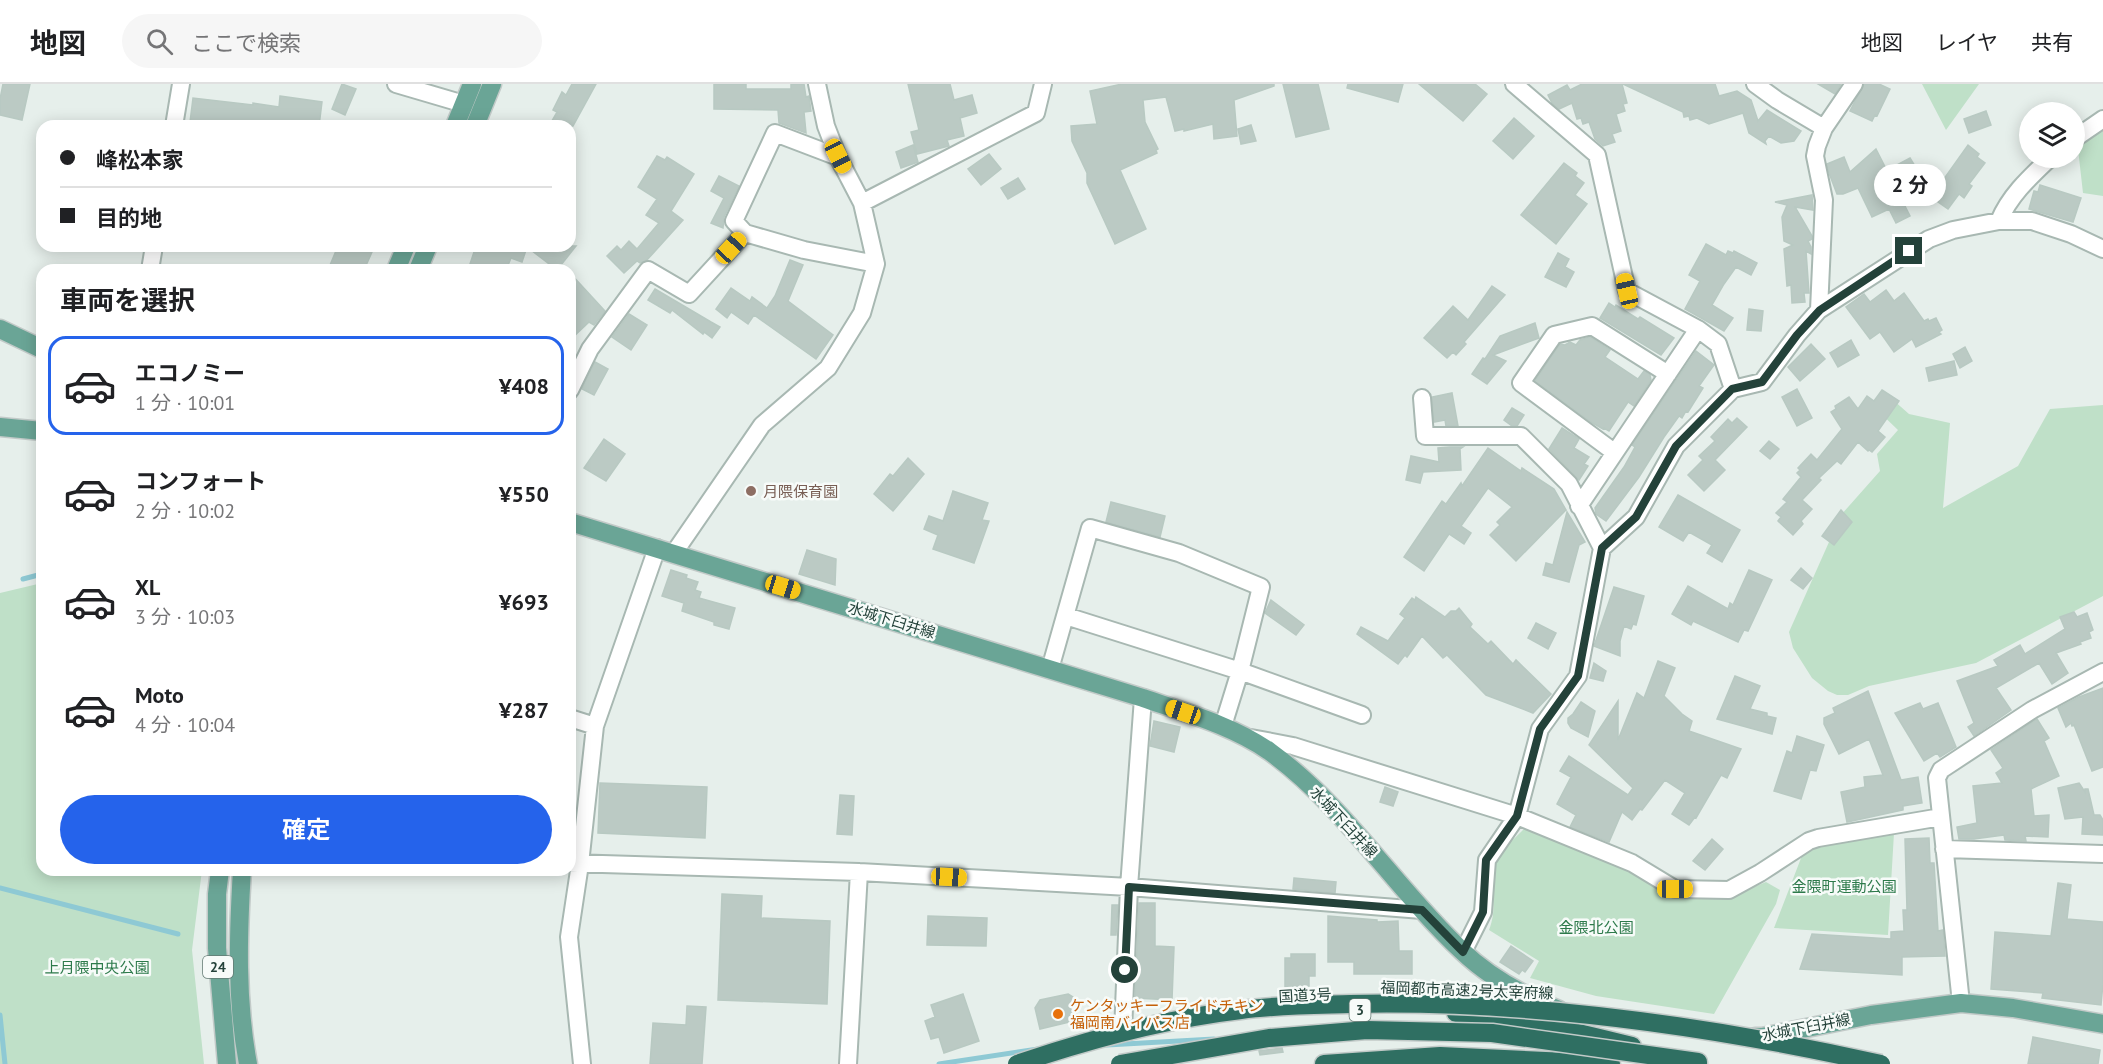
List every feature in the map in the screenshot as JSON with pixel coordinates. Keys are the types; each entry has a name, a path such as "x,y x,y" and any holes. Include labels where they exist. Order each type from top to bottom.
{"highway":[{"name":"福岡都市高速2号太宰府線","path":"1018,1064 1177,1019 1243,1010 1309,1005 1414,1003 1518,1007 1722,1032 1881,1064"},
{"name":"国道3号","path":"1018,1064 1123,1032 1179,1020 1397,1008 1499,1017 1573,1031 1700,1064"},
{"path":"1120,1064 1269,1038 1367,1030 1492,1033 1700,1064"},
{"path":"1324,1064 1440,1056 1611,1064"}],"main road":[{"path":"457,120 472,84"},
{"path":"477,120 492,84"},
{"path":"0,329 36,346"},
{"path":"0,427 36,430"},
{"name":"水城下臼井線","path":"576,524 1143,698 1223,726 1246,737 1269,751 1310,784 1422,910 1463,952 1493,976 1535,1000 1571,1016 1686,1035 1762,1037 1871,1015 1961,1003 2013,1008 2103,1024"},
{"name":"24","path":"219,876 217,948 227,1064"},
{"name":"24","path":"242,876 238,948 240,1002 248,1064"}],"street":[{"path":"175,120 182,84"},
{"path":"396,84 464,104"},
{"path":"576,857 595,726 666,550 762,425 828,368 862,313 876,264 862,204 826,126 817,84"},
{"path":"862,204 1036,113 1043,84"},
{"path":"1755,84 1824,128"},
{"path":"1820,310 1824,200 1815,156 1816,146 1824,128 1854,84"},
{"path":"1524,86 1597,155 1627,291 1698,329 1718,344 1732,389"},
{"path":"2085,132 2103,119"},
{"path":"838,156 775,133 734,221 745,233 804,250 876,264"},
{"path":"1999,221 2006,205 2039,168"},
{"path":"1463,952 1483,912 1486,860 1517,816 1540,729 1578,676 1602,548 1636,517 1676,446 1732,389 1762,382 1797,335 1820,310 1929,239 1953,230 1999,221 2032,221 2071,234 2103,249"},
{"path":"576,378 590,349 648,270 689,294 745,233"},
{"path":"1614,452 1521,383 1554,335 1592,326 1668,374"},
{"path":"1579,506 1698,329"},
{"path":"1422,398 1425,436 1521,436 1569,484 1602,548"},
{"path":"1050,669 1090,528 1179,553 1261,587 1240,671 1223,726"},
{"path":"1066,616 1240,671 1362,715"},
{"path":"1961,1003 1937,784 1941,770 2032,710 2103,672"},
{"path":"1123,1032 1129,887 1143,698"},
{"path":"576,720 595,726"},
{"path":"1246,737 1293,746 1517,816 1632,863 1675,889 1729,890 1809,841 1941,817"},
{"path":"1944,849 2103,854"},
{"path":"576,864 859,872 1129,887 1422,910"},
{"path":"848,1064 859,872"},
{"path":"574,876 569,937 582,1064"}],"green space":[{"path":"1922,84 1979,84 1946,130"},
{"path":"2103,124 2103,196 2083,193 2080,168 2085,168 2085,142"},
{"path":"1892,399 1909,414 1950,423 1943,508 2018,466 2050,409 2103,405 2103,596 1976,663 1869,686 1848,695 1837,695 1812,678 1793,648 1789,632 1841,515 1880,471 1877,454 1898,430 1872,405"},
{"name":"上月隈中央公園","path":"36,584 36,876 201,876 192,950 204,1064 0,1064 0,593"},
{"name":"金隈北公園","path":"1526,827 1625,867 1732,896 1766,882 1780,890 1776,904 1714,1014 1596,996 1530,978 1539,961 1489,930 1493,914 1494,866 1506,848"},
{"name":"金隈町運動公園","path":"1894,833 1888,935 1774,928 1803,853 1830,842"}],"building":[{"path":"3,84 30,84 22,120 0,115"},
{"path":"342,84 356,89 345,115 332,109"},
{"path":"572,84 596,84 576,121 552,120 557,112 553,110 562,92 566,95"},
{"path":"714,84 746,84 746,89 791,89 791,84 804,84 806,97 809,96 811,111 804,112 806,133 779,123 778,110 714,109"},
{"path":"908,84 950,84 954,100 972,95 977,113 960,118 964,136 947,140 949,146 917,154 911,132 919,130"},
{"path":"1122,84 1274,84 1274,86 1234,100 1237,136 1214,139 1213,124 1175,131 1166,97 1143,100 1145,122 1158,149 1157,153 1120,170 1146,229 1115,244 1087,183 1087,173 1072,141 1071,126 1097,124 1090,91"},
{"path":"1283,84 1318,84 1329,129 1296,137"},
{"path":"1348,84 1403,84 1398,102 1347,88"},
{"path":"1419,84 1475,84 1487,94 1463,121"},
{"path":"1582,84 1622,84 1627,103 1623,104 1625,111 1616,114 1621,131 1612,134 1615,142 1603,146 1595,139 1589,122 1583,124 1581,118 1577,119 1572,103 1559,109 1548,95 1567,85 1570,90"},
{"path":"1623,84 1715,84 1719,96 1737,91 1751,100 1758,121 1767,110 1801,131 1794,141 1781,143 1769,136 1765,141 1766,144 1749,133 1743,113 1709,124 1697,118 1690,120 1689,116 1684,117 1683,112"},
{"path":"1818,84 1841,84 1835,94"},
{"path":"1864,84 1879,84 1890,89 1877,116 1875,115 1872,121 1850,111"},
{"path":"280,96 322,102 320,120 190,120 193,98 279,107"},
{"path":"1986,111 1991,125 1969,133 1964,119"},
{"path":"1514,118 1534,136 1513,159 1493,141"},
{"path":"1251,125 1256,141 1241,144 1238,129"},
{"path":"913,145 918,162 901,168 896,152"},
{"path":"1968,145 1979,154 1977,157 1985,163 1969,184 1972,186 1964,198 1959,194 1948,209 1931,197"},
{"path":"1876,149 1910,216 1896,223 1889,209 1872,217 1858,188 1837,194 1829,173 1827,164 1844,157 1850,172"},
{"path":"989,154 1001,169 981,185 968,169"},
{"path":"657,156 665,160 667,157 694,174 671,211 683,220 647,260 640,263 637,261 624,273 607,256 617,246 621,250 629,241 637,249 659,223 646,215 657,199 638,187"},
{"path":"1910,158 1918,171 1905,179 1891,168"},
{"path":"1564,163 1577,173 1575,176 1584,183 1575,195 1587,204 1556,244 1521,215"},
{"path":"719,176 739,186 724,217 723,228 711,223 724,198 711,191"},
{"path":"1018,178 1025,189 1008,199 1001,188"},
{"path":"2040,185 2081,198 2073,222 2029,209 2034,191 2038,192"},
{"path":"1812,195 1813,210 1795,207 1812,236 1812,239 1808,241 1811,254 1806,251 1809,293 1804,293 1805,302 1792,303 1791,285 1787,286 1784,249 1793,245 1784,241 1782,217 1787,205 1775,202"},
{"path":"1706,244 1726,255 1728,251 1733,253 1734,251 1757,263 1751,275 1736,267 1712,305 1733,318 1724,331 1685,309 1700,281 1689,275"},
{"path":"336,252 372,252 367,264 330,264"},
{"path":"474,252 525,252 522,262 511,258 508,264 470,264"},
{"path":"534,252 571,252 562,264 549,264"},
{"path":"1558,253 1569,259 1565,267 1574,272 1566,287 1545,277"},
{"path":"790,260 803,265 788,301 833,335 816,359 754,315 748,324 731,312 727,318 716,309 731,288 750,301 752,297 767,308 775,296"},
{"path":"576,280 605,311 594,325 589,322 576,334"},
{"path":"1492,286 1505,295 1464,342 1466,344 1456,355 1453,352 1447,358 1424,338 1453,306 1468,320"},
{"path":"655,289 720,327 712,338 704,332 703,334 672,310 670,313 648,300"},
{"path":"1886,290 1894,301 1904,293 1924,321 1936,318 1942,330 1939,332 1941,334 1916,347 1912,339 1894,352 1880,332 1870,339 1846,307 1864,294 1870,302"},
{"path":"1609,303 1638,319 1640,317 1674,338 1661,355 1600,318"},
{"path":"1749,309 1763,311 1761,331 1747,330"},
{"path":"629,314 647,325 631,350 612,337"},
{"path":"1535,323 1539,338 1493,355 1506,361 1487,384 1472,374 1500,336"},
{"path":"1590,337 1610,350 1605,357 1638,379 1644,371 1650,375 1651,380 1634,406 1628,402 1609,431 1591,422 1535,381 1560,344 1565,345 1570,342 1576,345 1580,340"},
{"path":"1851,340 1859,355 1838,367 1830,353"},
{"path":"1811,344 1825,359 1800,381 1788,367"},
{"path":"1965,347 1972,361 1960,368 1953,354"},
{"path":"1696,351 1714,365 1699,386 1703,388 1688,412 1686,411 1682,418 1679,416 1639,477 1606,521 1596,514 1595,508 1624,467 1635,447 1632,445"},
{"path":"1954,361 1957,375 1929,381 1926,368"},
{"path":"595,362 608,369 594,395 582,389"},
{"path":"1797,389 1812,418 1797,426 1782,397"},
{"path":"1882,390 1899,401 1878,431 1885,437 1872,452 1858,442 1841,464 1837,461 1819,478 1821,480 1802,500 1812,509 1801,521 1803,524 1793,535 1778,521 1781,517 1776,513 1787,502 1783,499 1801,477 1797,473 1800,470 1798,468 1811,454 1817,460 1842,429 1831,412 1836,409 1835,406 1849,397 1858,409 1867,396 1874,401"},
{"path":"1452,393 1458,426 1446,426 1445,420 1434,422 1432,397"},
{"path":"1512,408 1524,415 1517,426 1512,426 1504,420"},
{"path":"1737,418 1747,427 1715,460 1725,470 1704,491 1688,475 1703,460 1699,456 1715,441 1711,437 1728,419 1732,423"},
{"path":"1562,428 1579,439 1574,448 1589,457 1584,464 1588,466 1579,480 1549,449"},
{"path":"604,439 625,454 606,481 584,468"},
{"path":"1769,441 1779,449 1770,459 1760,451"},
{"path":"1463,447 1460,449 1461,470 1423,472 1420,483 1406,480 1411,456 1439,462 1438,448"},
{"path":"1488,448 1521,471 1522,468 1554,489 1566,510 1516,561 1490,535 1500,525 1497,522 1512,507 1488,488 1461,526 1471,533 1464,544 1449,534 1424,571 1404,557 1442,501 1446,504 1461,483 1462,486"},
{"path":"908,458 924,474 893,511 874,494 890,474 893,476"},
{"path":"953,491 988,503 982,520 989,521 974,563 933,549 938,535 924,529 929,516 943,521"},
{"path":"1678,495 1740,530 1722,562 1707,553 1712,545 1689,532 1683,541 1659,527"},
{"path":"1111,502 1165,516 1160,537 1106,522"},
{"path":"1841,510 1852,522 1834,545 1822,536"},
{"path":"1567,512 1585,542 1579,545 1569,582 1543,575 1546,563 1553,565"},
{"path":"807,550 836,559 835,585 799,574"},
{"path":"1801,568 1812,578 1803,589 1791,580"},
{"path":"671,570 687,575 686,578 698,582 695,590 701,592 699,598 735,608 729,629 682,611 684,603 662,596"},
{"path":"1749,570 1772,580 1748,631 1744,630 1738,642 1693,621 1691,625 1672,614 1688,586 1728,609 1730,603 1733,605"},
{"path":"1614,587 1644,596 1636,625 1633,624 1631,629 1624,626 1620,641 1620,656 1594,646"},
{"path":"1416,597 1445,617 1451,611 1459,608 1472,624 1470,627 1488,644 1491,641 1513,664 1516,660 1551,694 1533,713 1486,695 1447,655 1443,658 1422,636 1407,657 1405,655 1398,664 1357,634 1361,627 1388,641 1405,618 1400,614 1412,598 1415,600"},
{"path":"1271,600 1304,625 1296,635 1265,613"},
{"path":"2074,612 2077,617 2087,613 2093,630 2089,632 2091,638 2056,653 2068,673 2052,684 2039,663 1996,688 2011,710 1974,736 1968,727 1974,723 1957,681 1998,666 1994,660 2020,645 2025,654 2065,629 2060,617"},
{"path":"1536,623 1556,633 1548,649 1528,638"},
{"path":"1658,661 1675,668 1664,696 1692,721 1689,731 1741,749 1727,778 1721,775 1696,818 1689,825 1672,814 1685,793 1665,780 1632,820 1622,812 1609,842 1570,827 1576,815 1557,804 1571,777 1560,771 1569,756 1628,795 1633,788 1589,745 1618,701 1618,740 1637,693 1644,698"},
{"path":"1594,663 1606,671 1603,681 1590,678"},
{"path":"1735,676 1760,686 1750,709 1776,718 1772,734 1717,719"},
{"path":"2103,688 2103,767 2092,771 2074,725 2072,726 2071,723 2066,727 2058,708"},
{"path":"1868,691 1901,780 1918,777 1922,803 1903,806 1903,810 1847,822 1841,792 1865,787 1864,777 1883,775 1869,739 1839,754 1824,724 1824,718 1835,713 1833,708"},
{"path":"1581,702 1595,711 1588,737 1571,728 1568,723 1568,718"},
{"path":"1920,703 1923,709 1938,703 1956,747 1940,757 1937,753 1924,761 1895,713"},
{"path":"2037,719 2049,738 2044,741 2059,776 2031,789 2034,816 2049,815 2048,837 2025,836 2026,841 2005,840 2004,835 1959,839 1957,827 1977,823 1973,786 2002,783 1996,773 2003,768 1991,750"},
{"path":"1154,721 1180,727 1174,752 1150,746"},
{"path":"1797,736 1824,745 1816,771 1810,770 1801,799 1774,791 1787,751 1792,753"},
{"path":"600,783 707,787 705,838 598,833"},
{"path":"2079,783 2085,792 2085,789 2088,789 2094,815 2100,815 2103,820 2103,835 2082,834 2083,817 2065,819 2058,788"},
{"path":"1385,787 1398,792 1393,806 1380,802"},
{"path":"840,795 854,796 852,835 837,834"},
{"path":"1929,838 1930,863 1934,863 1938,931 1943,930 1945,956 1902,957 1902,975 1800,969 1812,934 1891,939 1891,932 1904,931 1903,910 1907,910 1905,839"},
{"path":"1712,839 1723,849 1705,870 1693,861"},
{"path":"1294,878 1336,882 1335,893 1293,889"},
{"path":"2058,883 2071,885 2067,919 2103,922 2101,1005 2042,998 2043,993 1991,989 1995,932 2051,936"},
{"path":"722,894 762,896 761,918 830,921 827,1004 718,1000"},
{"path":"1139,903 1155,903 1155,946 1174,947 1172,1000 1135,998"},
{"path":"1112,905 1118,905 1116,935 1111,935"},
{"path":"928,916 987,918 986,946 927,945"},
{"path":"1328,916 1377,920 1377,922 1398,921 1399,951 1412,951 1412,974 1354,974 1354,962 1328,962"},
{"path":"1511,946 1533,961 1525,972 1522,970 1519,974 1500,962"},
{"path":"1291,954 1315,954 1315,976 1309,976 1309,986 1285,987 1285,958 1291,958"},
{"path":"963,994 979,1041 944,1053 939,1037 931,1039 925,1021 935,1017 931,1005"},
{"name":"ケンタッキーフライドチキン 福岡南バイパス店","path":"1068,994 1073,997 1078,1020 1040,1029 1035,1008 1040,1000"},
{"path":"687,1006 706,1007 702,1064 650,1064 653,1023 686,1025"},
{"path":"2033,1037 2100,1050 2098,1064 2028,1064"},
{"path":"1282,1048 1283,1052 1260,1055 1259,1051"}],"waterway":[{"path":"23,579 36,576"},
{"path":"0,888 178,934"},
{"path":"0,1015 5,1064"},
{"path":"1107,1045 1214,1039"},
{"path":"939,1064 1038,1049"}],"place":[{"name":"月隈保育園","path":"751,491"},
{"name":"ケンタッキーフライドチキン 福岡南バイパス店","path":"1058,1014"}],"route":[{"path":"1125,970 1129,887 1422,910 1463,952 1483,912 1486,860 1517,816 1540,729 1578,676 1602,548 1636,517 1676,446 1732,389 1762,382 1797,335 1820,310 1909,251"}]}
